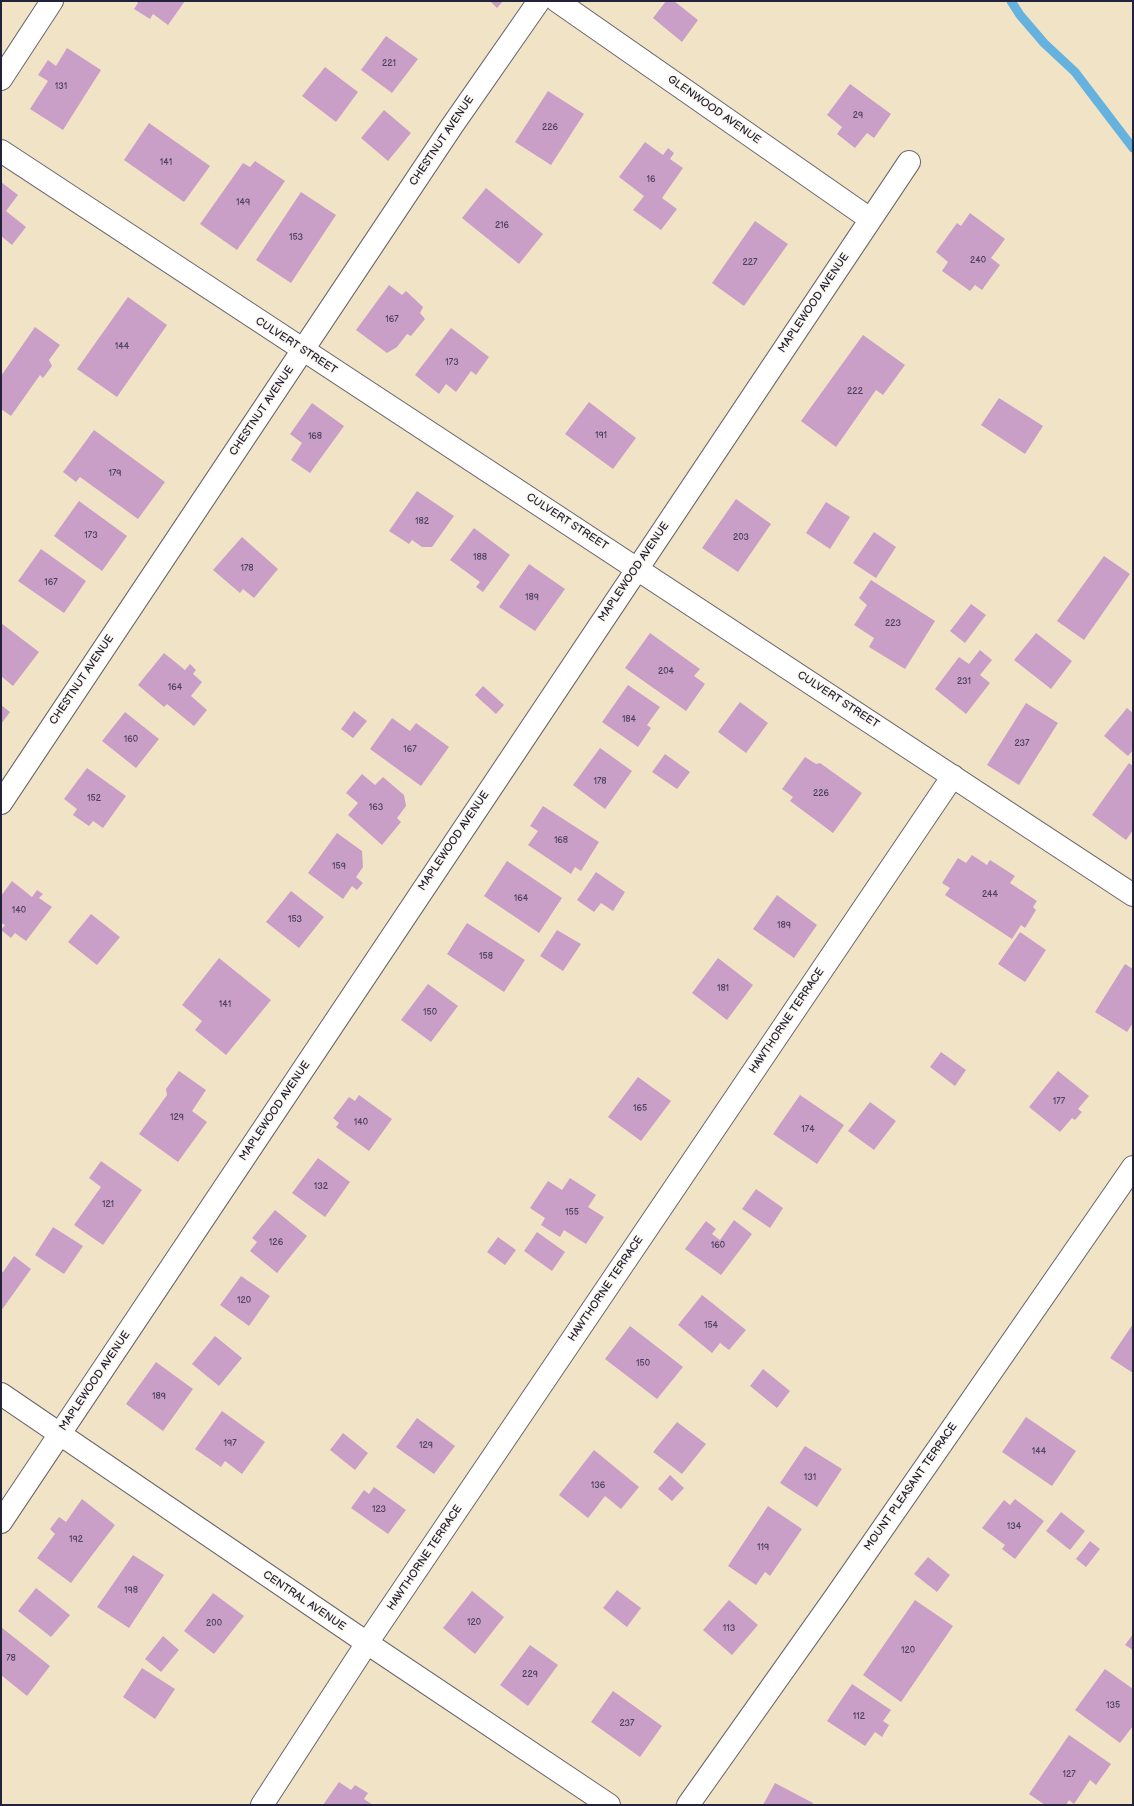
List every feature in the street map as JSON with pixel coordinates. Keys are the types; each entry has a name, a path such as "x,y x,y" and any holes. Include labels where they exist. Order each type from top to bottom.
{"street":[{"path":"1,80 52,1"},
{"name":"CHESTNUT AVENUE","path":"1,802 452,126 539,1"},
{"name":"GLENWOOD AVENUE","path":"557,1 870,219"},
{"name":"CULVERT STREET","path":"1,150 302,350 637,568 1133,895"},
{"name":"MAPLEWOOD AVENUE","path":"1,1522 909,162"},
{"name":"HAWTHORNE TERRACE","path":"262,1805 367,1643 953,776"},
{"name":"MOUNT PLEASANT TERRACE","path":"688,1805 836,1596 1133,1167"},
{"name":"CENTRAL AVENUE","path":"1,1394 59,1435 609,1805"}],"building":[{"path":"136,1 185,1 168,25 153,14 150,19 134,9 138,3"},
{"path":"490,1 503,1 497,8"},
{"path":"666,1 674,1 698,20 682,42 653,18"},
{"path":"386,36 418,59 392,93 361,70"},
{"path":"67,48 101,70 63,130 30,109 48,81 38,75 48,60 56,66"},
{"path":"325,67 358,92 336,122 302,96"},
{"path":"850,84 891,114 874,138 867,133 855,148 837,134 842,127 827,115"},
{"path":"548,91 584,114 551,165 515,142"},
{"path":"384,110 411,133 388,161 361,138"},
{"path":"149,123 210,166 184,202 124,160"},
{"path":"645,142 663,155 668,148 674,153 670,159 683,168 662,198 677,209 661,230 633,210 644,196 619,177"},
{"path":"255,161 285,181 237,250 200,224 243,163 250,167"},
{"path":"1,182 18,195 6,211 26,227 12,245 1,236"},
{"path":"486,188 543,234 519,264 462,218"},
{"path":"301,192 336,215 291,283 256,260"},
{"path":"970,213 1005,239 991,258 1000,265 982,290 975,285 970,291 942,271 948,262 936,252 957,223 961,226"},
{"path":"755,221 788,244 744,306 712,283"},
{"path":"389,285 402,295 406,291 423,307 420,313 425,319 411,336 407,334 397,347 387,353 356,330"},
{"path":"128,297 167,325 117,397 77,369"},
{"path":"35,327 60,345 49,360 52,366 43,378 40,375 11,416 1,409 1,376"},
{"path":"451,328 489,357 476,375 471,371 456,392 446,384 439,394 415,375"},
{"path":"863,335 905,365 883,395 876,390 836,447 801,421"},
{"path":"999,398 1043,426 1025,454 981,425"},
{"path":"589,402 636,438 613,469 565,434"},
{"path":"312,403 344,426 310,473 291,460 302,443 290,434"},
{"path":"94,430 165,482 138,519 80,477 76,482 63,472"},
{"path":"417,491 454,516 432,547 422,547 412,540 409,544 389,531"},
{"path":"736,499 771,524 738,572 702,548"},
{"path":"79,501 127,536 102,571 54,536"},
{"path":"826,502 850,517 830,549 806,533"},
{"path":"474,528 510,555 483,592 476,587 480,582 450,560"},
{"path":"874,532 896,547 876,578 853,563"},
{"path":"242,537 278,569 254,598 243,589 240,593 213,570"},
{"path":"41,549 86,581 64,613 18,581"},
{"path":"1104,556 1130,574 1084,640 1057,621"},
{"path":"529,564 565,589 535,631 499,607"},
{"path":"871,580 935,621 905,669 869,647 874,638 854,625 867,605 859,598"},
{"path":"971,604 986,615 965,643 950,631"},
{"path":"1,623 39,652 13,686 1,676"},
{"path":"650,633 700,669 694,676 705,684 686,711 625,668"},
{"path":"1036,633 1072,661 1051,689 1014,660"},
{"path":"980,650 992,660 980,675 990,683 966,714 935,689 959,657 969,664"},
{"path":"164,653 185,670 190,664 196,670 193,674 202,682 191,696 207,710 194,726 167,704 164,707 138,685"},
{"path":"628,685 660,707 647,725 651,728 638,747 602,722"},
{"path":"483,686 504,705 496,714 475,695"},
{"path":"740,702 768,723 746,753 718,732"},
{"path":"1026,703 1058,723 1019,785 987,765"},
{"path":"1,705 10,712 1,724"},
{"path":"1127,708 1133,713 1133,750 1128,756 1104,736"},
{"path":"354,711 367,721 353,738 341,729"},
{"path":"125,712 159,739 136,768 102,741"},
{"path":"392,718 410,731 416,723 449,747 421,786 370,749"},
{"path":"600,748 632,771 605,809 573,785"},
{"path":"665,754 690,772 677,789 652,772"},
{"path":"805,757 816,764 820,763 862,793 833,833 790,801 793,797 782,789"},
{"path":"1129,763 1133,766 1133,830 1126,840 1092,815"},
{"path":"87,768 126,796 103,828 93,821 89,826 73,815 77,809 64,799"},
{"path":"362,774 375,785 383,777 404,795 406,806 397,818 401,822 382,845 348,815 358,803 346,793"},
{"path":"543,806 599,842 581,871 575,867 571,874 528,845 538,831 530,826"},
{"path":"337,833 362,851 363,867 356,877 363,883 357,890 352,886 343,899 308,873"},
{"path":"972,855 987,865 990,860 1015,876 1010,883 1037,901 1033,907 1036,910 1025,928 1021,925 1012,939 945,895 950,888 942,883 958,858 966,863"},
{"path":"507,861 562,898 539,933 484,896"},
{"path":"596,872 625,892 613,911 601,903 594,912 577,900"},
{"path":"12,881 32,897 37,890 43,894 39,898 52,907 26,941 15,933 11,938 1,930 5,925 1,923 1,896"},
{"path":"291,891 324,917 299,948 266,922"},
{"path":"777,895 817,925 794,958 753,929"},
{"path":"91,914 120,937 97,965 68,942"},
{"path":"467,923 525,960 504,992 447,954"},
{"path":"557,930 581,944 563,971 540,956"},
{"path":"1020,932 1046,950 1025,982 998,964"},
{"path":"219,958 271,1000 226,1055 195,1030 202,1021 182,1005"},
{"path":"718,958 753,985 727,1020 692,993"},
{"path":"1125,964 1133,969 1133,1023 1127,1032 1095,1012"},
{"path":"428,984 458,1006 431,1042 401,1020"},
{"path":"941,1052 966,1070 955,1086 930,1067"},
{"path":"179,1071 206,1090 192,1111 207,1122 178,1162 139,1134 167,1095 166,1089"},
{"path":"1058,1071 1089,1096 1078,1109 1082,1112 1075,1120 1072,1118 1060,1132 1029,1107"},
{"path":"638,1077 671,1101 641,1141 608,1117"},
{"path":"359,1095 392,1119 369,1151 336,1127 339,1123 333,1118 349,1097 355,1101"},
{"path":"800,1095 844,1125 817,1164 773,1134"},
{"path":"870,1102 896,1121 874,1150 848,1131"},
{"path":"318,1158 350,1182 325,1217 292,1193"},
{"path":"101,1161 142,1190 103,1245 74,1225 101,1187 89,1178"},
{"path":"570,1178 596,1195 588,1207 604,1217 586,1244 564,1230 560,1237 541,1225 545,1218 530,1208 548,1181 562,1190"},
{"path":"756,1189 783,1208 770,1228 742,1209"},
{"path":"275,1210 307,1236 277,1273 250,1251 257,1242 252,1238"},
{"path":"734,1220 752,1234 721,1275 685,1249 706,1221 716,1229 712,1234 720,1240"},
{"path":"53,1227 83,1246 64,1274 35,1255"},
{"path":"537,1232 565,1252 552,1271 524,1251"},
{"path":"498,1237 516,1250 505,1265 487,1252"},
{"path":"14,1256 31,1269 1,1311 1,1271 3,1272"},
{"path":"241,1276 270,1296 249,1326 220,1305"},
{"path":"702,1295 746,1330 729,1350 720,1343 712,1353 678,1325"},
{"path":"1133,1324 1133,1373 1110,1358"},
{"path":"630,1326 683,1367 657,1399 605,1359"},
{"path":"215,1336 242,1358 219,1386 192,1364"},
{"path":"156,1362 193,1389 163,1431 126,1404"},
{"path":"763,1369 790,1391 777,1408 750,1386"},
{"path":"222,1411 265,1442 242,1474 225,1461 221,1467 195,1449"},
{"path":"1026,1417 1076,1451 1052,1486 1002,1452"},
{"path":"417,1418 455,1446 434,1474 396,1447"},
{"path":"677,1422 706,1444 682,1474 653,1452"},
{"path":"343,1433 368,1453 355,1470 330,1450"},
{"path":"805,1446 842,1469 817,1507 780,1483"},
{"path":"594,1450 639,1487 621,1509 605,1496 588,1518 559,1495"},
{"path":"670,1475 684,1488 672,1501 658,1489"},
{"path":"374,1487 406,1510 388,1534 351,1508 364,1490 369,1494"},
{"path":"82,1499 115,1525 71,1583 37,1558 55,1534 50,1529 59,1517 66,1522"},
{"path":"1015,1499 1044,1521 1015,1559 1002,1549 1005,1545 982,1528 1004,1500 1010,1505"},
{"path":"768,1506 802,1529 770,1576 765,1572 756,1585 728,1566"},
{"path":"1061,1512 1085,1531 1070,1550 1046,1531"},
{"path":"1090,1541 1100,1549 1086,1567 1076,1559"},
{"path":"133,1555 164,1575 129,1628 97,1607"},
{"path":"928,1557 950,1575 937,1592 914,1574"},
{"path":"36,1588 70,1615 51,1637 18,1611"},
{"path":"617,1590 641,1608 627,1627 603,1608"},
{"path":"472,1591 504,1617 475,1654 443,1628"},
{"path":"213,1593 244,1616 214,1654 184,1631"},
{"path":"729,1600 758,1625 732,1655 703,1630"},
{"path":"915,1600 953,1626 901,1702 863,1675"},
{"path":"1,1627 50,1666 27,1696 1,1675"},
{"path":"1133,1634 1133,1650 1125,1645"},
{"path":"163,1636 179,1650 161,1672 145,1659"},
{"path":"530,1645 558,1665 528,1706 500,1685"},
{"path":"142,1668 175,1689 155,1719 123,1697"},
{"path":"1105,1669 1133,1689 1133,1726 1120,1743 1075,1710"},
{"path":"852,1684 891,1710 883,1721 889,1725 882,1737 875,1732 865,1746 827,1721"},
{"path":"613,1691 662,1726 640,1757 591,1722"},
{"path":"1069,1735 1111,1764 1096,1785 1090,1780 1074,1804 1069,1800 1066,1805 1045,1805 1029,1794"},
{"path":"339,1782 351,1790 355,1785 368,1793 364,1799 373,1805 323,1805"},
{"path":"775,1783 813,1803 812,1805 763,1805"}],"waterway":[{"path":"1011,1 1020,15 1044,43 1075,72 1133,148"}]}
